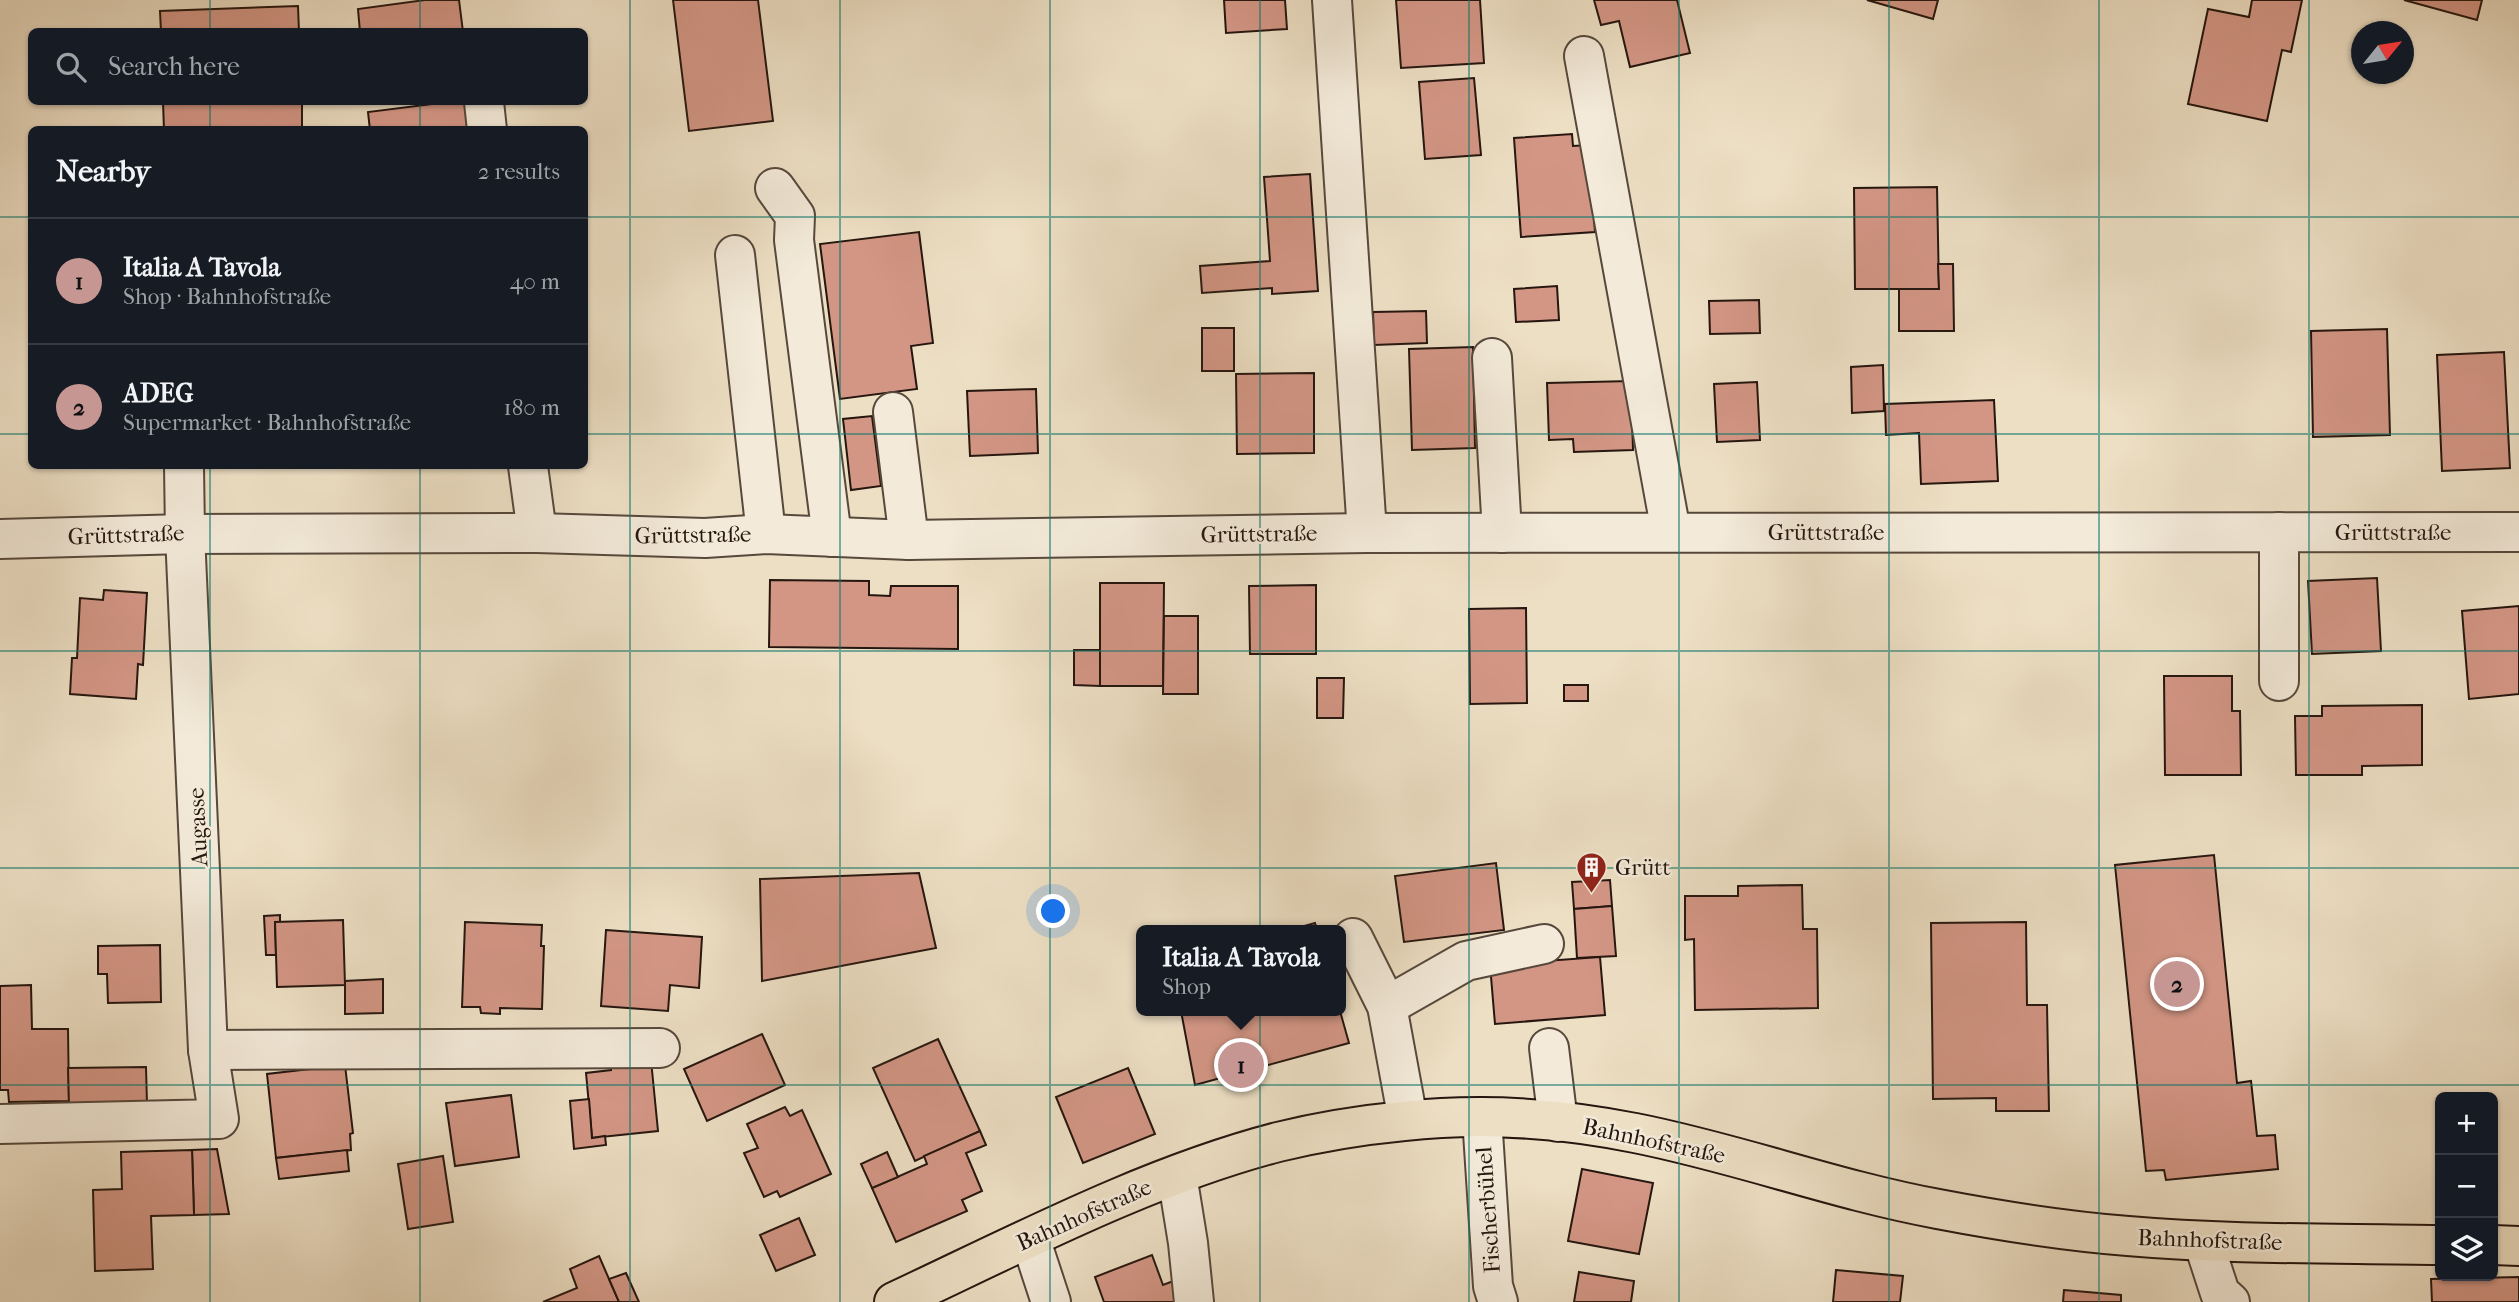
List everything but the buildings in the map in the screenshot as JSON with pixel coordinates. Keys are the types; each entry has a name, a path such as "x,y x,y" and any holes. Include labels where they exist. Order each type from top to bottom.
{"main road":[{"name":"Bahnhofstraße","path":"894,1302 1030,1238 1177,1175 1276,1142 1408,1120 1482,1117 1558,1122 1634,1133 1888,1199 2037,1226 2203,1241 2435,1245"},
{"path":"2498,1245 2519,1246"}],"street":[{"path":"1332,0 1367,533"},
{"path":"1584,56 1671,533"},
{"path":"484,105 487,126"},
{"path":"775,187 795,216 794,240 831,537"},
{"path":"735,255 766,534"},
{"path":"1492,358 1502,533"},
{"path":"893,412 909,540"},
{"name":"Augasse","path":"0,1124 219,1119 208,1050 184,469"},
{"path":"528,469 537,533"},
{"path":"2279,532 2279,681"},
{"name":"Grüttstraße","path":"0,539 185,534 537,533 705,538 766,534 909,540 1367,533 2519,532"},
{"path":"1353,938 1387,1006 1408,1120"},
{"path":"1387,1006 1466,961 1544,944"},
{"path":"208,1050 660,1048"},
{"path":"1549,1048 1558,1122"},
{"name":"Fischerbühel","path":"1482,1117 1493,1286 1498,1302"},
{"path":"1177,1175 1195,1302"},
{"path":"1030,1238 1051,1302"},
{"path":"2203,1241 2220,1293 2230,1302"}],"place":[{"name":"Grütt","path":"1592,894"},
{"name":"ADEG","path":"2177,984"},
{"name":"Italia A Tavola","path":"1241,1065"}]}
